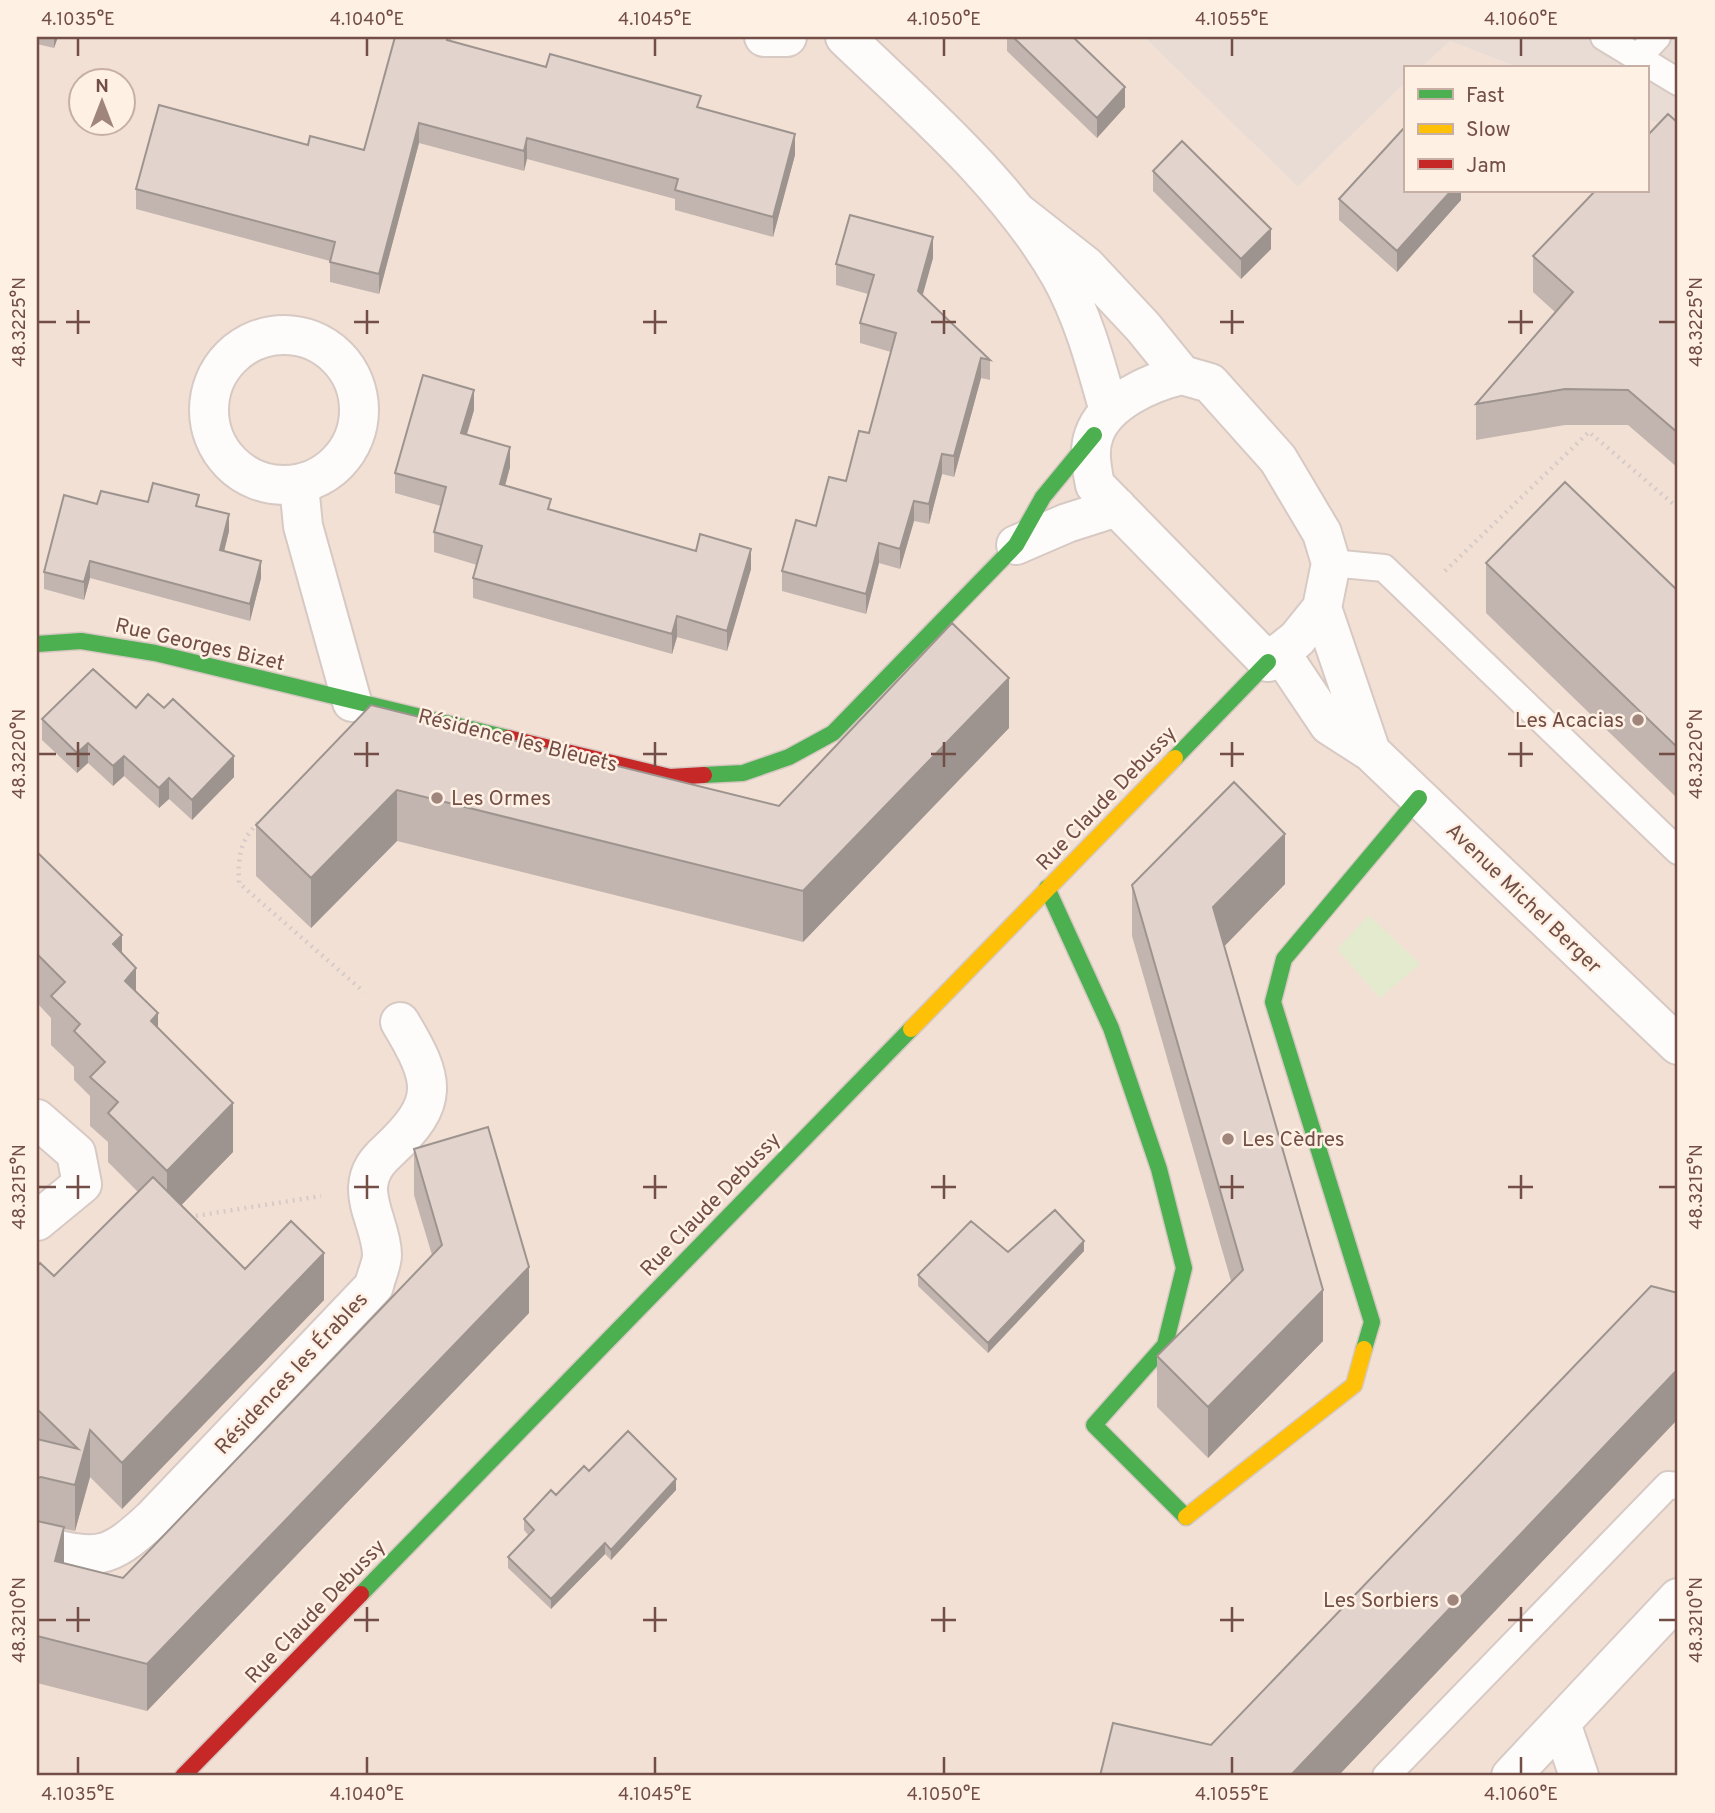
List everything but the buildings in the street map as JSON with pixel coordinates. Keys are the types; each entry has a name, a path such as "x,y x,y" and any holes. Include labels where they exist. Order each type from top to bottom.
{"street":[{"path":"764,37 787,37"},
{"name":"Avenue Michel Berger","path":"845,37 943,131 1017,212 1060,276 1090,342 1102,423 1091,462 1095,485 1274,657 1329,725 1371,752 1678,1045"},
{"name":"Avenue Michel Berger","path":"1017,212 1086,267 1143,327 1182,376"},
{"path":"1102,423 1158,381 1182,376 1210,383 1278,458 1322,533 1331,563 1322,608 1297,639 1274,657"},
{"name":"Résidence les Bleuets","path":"352,702 670,777 743,774 789,757 833,733 1016,545 1043,497 1102,423"},
{"path":"299,485 303,526 352,702"},
{"name":"Résidence les Bleuets","path":"1016,545 1067,523 1117,507"},
{"name":"Avenue Michel Berger","path":"1322,608 1371,752"},
{"name":"Rue Georges Bizet","path":"37,644 57,640 155,653 352,702"},
{"name":"Rue Claude Debussy","path":"183,1776 1274,657"},
{"path":"1047,888 1111,1028 1159,1169 1184,1268 1165,1345 1094,1425 1187,1518 1354,1385 1372,1322 1273,1002 1284,959 1419,798"},
{"path":"368,1187 374,1164 409,1132 424,1111 428,1087 421,1056 400,1022"},
{"path":"37,1119 76,1153 82,1184 37,1221"},
{"name":"Résidences les Érables","path":"37,1545 84,1556 121,1548 152,1519 374,1286 382,1255 368,1187"},
{"path":"1510,1776 1678,1598"},
{"path":"1561,1723 1579,1776"}],"lane":[{"path":"1604,37 1678,82"},
{"path":"1638,57 1657,37"},
{"path":"1331,563 1384,568 1678,851"},
{"path":"1386,1776 1668,1485 1678,1486"}],"path":[{"path":"1416,599 1589,432 1678,508"},
{"path":"260,822 250,831 238,853 239,883 400,1022"},
{"path":"181,1214 193,1219 368,1187"}],"shaded area":[{"path":"37,37 1144,37 1298,187 1404,84 1404,192 1648,192 1648,119 1678,131 1678,1776 37,1776"},
{"path":"1144,37 1678,37 1678,131 1648,119 1648,66 1514,66 1450,41 1423,66 1404,66 1404,84 1298,187"},
{"path":"1450,41 1514,66 1423,66"}],"green space":[{"path":"1369,915 1420,964 1380,998 1337,949"}],"traffic: fast":[{"path":"704,775 743,773 789,757 833,733 1016,545 1043,497 1094,435"},
{"path":"37,644 81,641 155,653 508,738"},
{"path":"1175,758 1268,662"},
{"path":"1364,1349 1372,1322 1273,1002 1284,959 1419,798"},
{"path":"1047,888 1111,1028 1159,1169 1184,1268 1165,1345 1094,1425 1186,1517"},
{"path":"361,1594 911,1029"}],"traffic: slow":[{"path":"911,1029 1175,758"},
{"path":"1186,1517 1354,1385 1364,1349"}],"traffic: jam":[{"path":"508,738 670,777 704,775"},
{"path":"183,1776 361,1594"}],"place":[{"name":"Les Acacias","path":"1638,720"},
{"name":"Les Ormes","path":"437,798"},
{"name":"Les Cèdres","path":"1228,1139"},
{"name":"Les Sorbiers","path":"1453,1600"}]}
